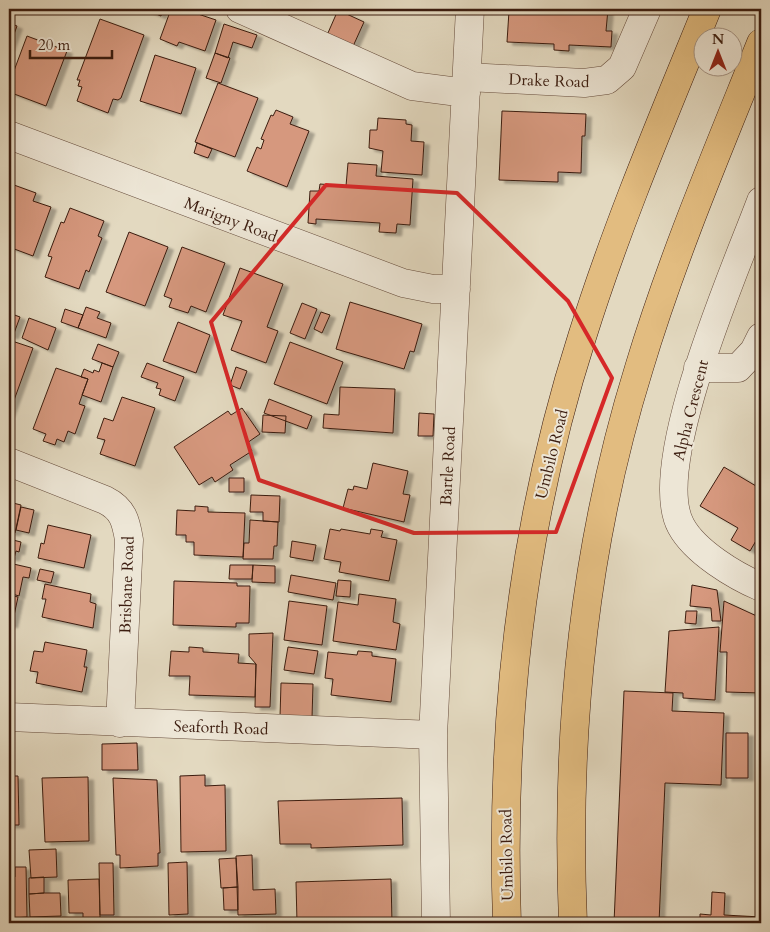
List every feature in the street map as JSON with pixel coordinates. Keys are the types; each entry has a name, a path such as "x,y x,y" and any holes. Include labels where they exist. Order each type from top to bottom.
{"main road":[{"name":"Umbilo Road","path":"507,923 505,860 506,755 514,655 532,533 553,440 581,338 627,206 707,9"},
{"path":"574,923 570,844 573,748 581,636 598,530 638,368 677,256 761,43"}],"street":[{"name":"Drake Road","path":"240,9 412,86 584,83 607,80 622,67 647,9"},
{"name":"Bartle Road","path":"436,923 433,735 470,9"},
{"name":"Marigny Road","path":"9,135 403,283 433,289 456,289"},
{"name":"Alpha Crescent","path":"761,201 698,368 677,451 673,493 678,519 690,541 711,558 761,587"},
{"path":"698,368 738,368 754,351 761,337"},
{"name":"Brisbane Road","path":"9,462 116,505 124,516 128,540 120,723"},
{"name":"Seaforth Road","path":"9,716 120,723 433,735"}],"highlighted area":[{"path":"326,185 457,193 568,301 612,378 556,532 414,533 259,480 211,322"}],"building":[{"path":"144,9 163,9 161,16"},
{"path":"171,9 183,9 216,20 205,51 179,42 177,46 160,39"},
{"path":"503,9 608,9 606,31 612,31 611,47 569,45 569,51 554,50 554,44 507,42 509,11 503,11"},
{"path":"338,10 364,22 350,53 324,42"},
{"path":"100,19 144,35 121,98 118,100 113,99 108,113 77,101 82,87 78,86 80,80 77,80"},
{"path":"9,23 17,26 9,48"},
{"path":"224,24 257,35 252,48 233,42 228,58 215,53"},
{"path":"27,36 67,51 46,106 9,92 9,84"},
{"path":"215,53 230,58 221,83 206,78"},
{"path":"155,55 196,68 181,114 140,101"},
{"path":"218,83 258,98 235,157 195,142"},
{"path":"276,110 293,117 290,124 309,131 287,187 247,171 257,147 261,149 264,140 261,139 271,115 273,116"},
{"path":"502,111 586,114 585,136 582,136 581,173 558,172 558,182 499,180"},
{"path":"378,118 406,120 406,124 412,125 411,141 424,142 422,175 381,172 383,151 369,148 370,130 377,130"},
{"path":"197,143 212,149 208,158 194,153"},
{"path":"348,163 377,165 376,176 413,179 410,225 397,224 396,233 379,232 380,223 316,219 316,224 308,223 310,191 319,191 320,184 346,186"},
{"path":"14,185 36,193 33,201 51,207 33,256 9,247 9,199"},
{"path":"70,208 104,221 98,236 102,238 89,272 86,270 79,289 45,277 52,257 48,256 61,222 64,223"},
{"path":"129,232 168,247 145,306 106,292"},
{"path":"182,247 225,263 206,312 191,306 188,313 169,307 172,299 164,296"},
{"path":"240,268 283,284 267,327 278,331 266,363 231,350 242,321 223,315"},
{"path":"350,302 422,324 414,352 410,351 404,369 336,349"},
{"path":"302,303 317,309 305,339 290,333"},
{"path":"86,307 100,312 97,318 111,323 106,338 78,328"},
{"path":"65,309 83,315 78,328 61,322"},
{"path":"321,312 330,315 322,333 314,329"},
{"path":"9,313 20,317 13,336 9,335"},
{"path":"29,318 56,328 48,350 22,338"},
{"path":"178,322 210,335 196,373 163,361"},
{"path":"9,340 33,348 9,414"},
{"path":"290,342 343,362 327,404 274,384"},
{"path":"98,344 119,352 113,367 92,359"},
{"path":"102,363 113,367 101,402 82,395 88,379 81,377 84,369 93,373 94,370 99,372"},
{"path":"147,363 184,377 175,401 159,395 161,389 156,388 158,383 141,377"},
{"path":"236,367 247,371 240,389 230,385"},
{"path":"56,368 88,379 79,404 85,406 75,434 68,431 64,442 57,439 55,445 43,441 46,434 33,429"},
{"path":"340,387 395,389 393,433 323,428 324,414 339,415"},
{"path":"122,397 155,408 135,466 100,454 105,440 97,438 104,418 113,421"},
{"path":"269,399 312,416 307,429 264,413"},
{"path":"242,408 260,434 247,443 252,451 230,465 233,470 215,482 212,477 199,485 174,447 228,411 231,415"},
{"path":"419,413 434,414 433,436 418,436"},
{"path":"263,415 286,416 285,433 262,432"},
{"path":"373,463 408,471 403,494 410,495 404,522 343,508 348,489 353,490 354,486 367,489"},
{"path":"724,467 761,489 761,542 757,539 750,551 731,540 738,528 700,506"},
{"path":"229,478 244,478 244,492 229,492"},
{"path":"251,495 280,496 279,522 263,521 263,512 250,512"},
{"path":"9,502 21,505 15,533 9,532"},
{"path":"195,506 208,507 208,512 245,513 243,557 194,555 194,542 186,542 186,535 176,535 177,510 195,511"},
{"path":"21,507 34,510 29,533 16,530"},
{"path":"250,520 278,522 277,546 274,546 273,559 243,559 244,543 249,543"},
{"path":"48,525 91,535 84,568 38,558 41,543 44,544"},
{"path":"330,529 370,534 371,529 383,531 381,537 397,540 389,581 339,572 341,562 324,559"},
{"path":"9,539 21,542 19,552 16,551 14,558 9,557"},
{"path":"292,541 316,545 313,561 290,557"},
{"path":"9,563 31,568 29,578 23,577 19,596 9,593"},
{"path":"230,565 253,565 252,579 229,579"},
{"path":"253,565 275,566 275,583 252,582"},
{"path":"40,569 54,572 51,583 37,580"},
{"path":"291,575 336,583 333,600 288,592"},
{"path":"338,580 351,581 350,597 336,596"},
{"path":"174,581 237,583 237,586 250,586 249,623 236,623 236,627 173,625"},
{"path":"45,584 91,594 90,602 96,604 93,628 42,617 46,599 42,599"},
{"path":"692,585 717,590 721,621 712,621 711,608 690,606"},
{"path":"359,594 396,599 393,622 400,624 396,650 333,641 338,602 358,605"},
{"path":"9,595 18,597 12,625 9,624"},
{"path":"289,601 327,606 322,645 284,640"},
{"path":"724,601 761,618 761,693 726,692 727,652 720,652"},
{"path":"686,611 697,611 696,624 685,623"},
{"path":"719,627 715,700 683,698 683,693 665,692 669,631"},
{"path":"273,633 270,707 255,707 256,664 249,656 249,634"},
{"path":"45,642 87,650 84,667 87,667 82,692 36,683 38,672 30,671 34,651 43,652"},
{"path":"189,647 203,648 203,652 239,654 238,663 256,664 255,697 189,695 190,676 169,676 171,651 189,652"},
{"path":"288,647 318,651 314,674 284,670"},
{"path":"358,651 372,652 372,656 396,659 391,702 331,695 333,679 325,678 328,652 357,655"},
{"path":"281,683 313,684 312,718 280,717"},
{"path":"624,691 673,693 672,711 724,713 721,785 665,783 659,923 614,923"},
{"path":"726,733 748,733 748,778 726,778"},
{"path":"137,743 138,770 102,770 102,744"},
{"path":"205,775 205,786 225,785 226,851 181,852 180,776"},
{"path":"9,776 18,776 19,825 9,825"},
{"path":"88,777 89,841 45,842 42,778"},
{"path":"113,778 157,780 160,853 158,853 158,866 120,868 120,855 116,855"},
{"path":"402,798 403,845 311,848 311,844 280,844 278,801"},
{"path":"56,849 57,877 31,878 29,850"},
{"path":"252,855 253,890 275,889 276,914 238,915 236,856"},
{"path":"236,858 238,887 221,888 219,859"},
{"path":"187,862 188,914 169,915 168,863"},
{"path":"99,863 113,863 114,915 100,915"},
{"path":"15,867 26,867 27,917 12,918 10,877 15,877"},
{"path":"44,877 44,893 29,894 29,878"},
{"path":"99,879 100,918 83,918 83,913 69,913 68,880"},
{"path":"391,879 392,923 297,923 296,882"},
{"path":"238,887 238,910 224,910 223,888"},
{"path":"712,892 725,893 724,915 761,917 761,923 700,923 700,914 711,915"},
{"path":"60,893 61,916 30,917 29,894"}]}
